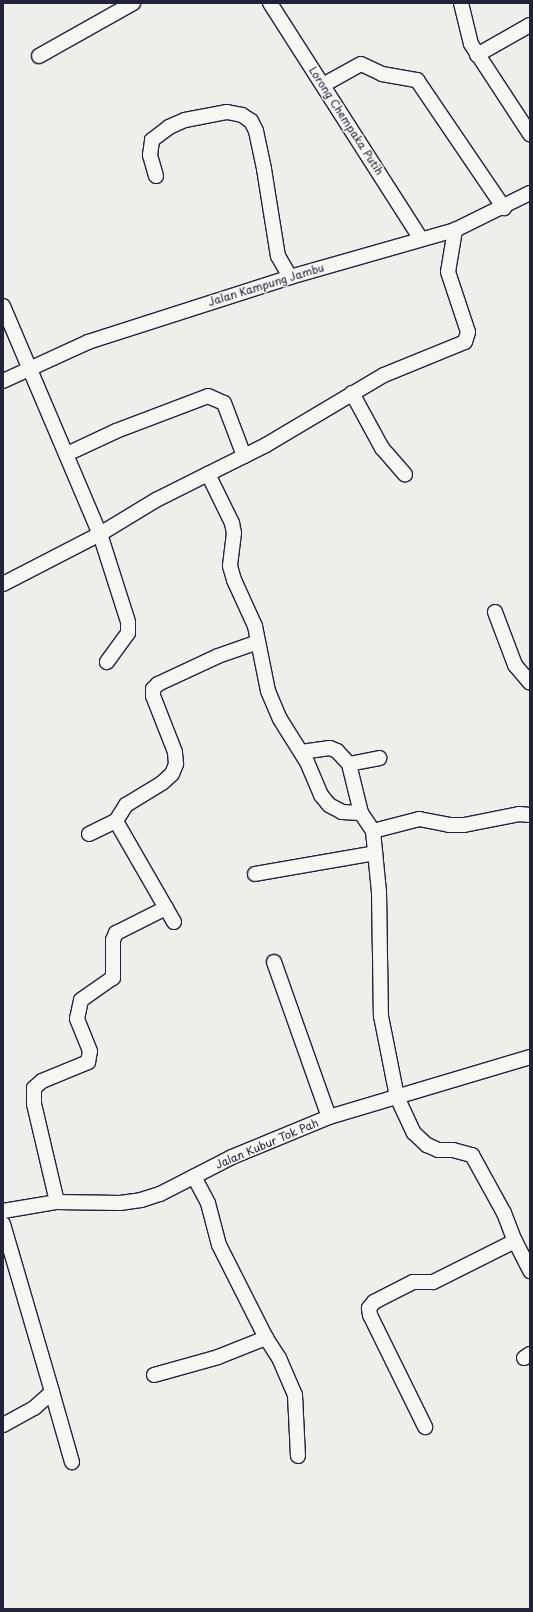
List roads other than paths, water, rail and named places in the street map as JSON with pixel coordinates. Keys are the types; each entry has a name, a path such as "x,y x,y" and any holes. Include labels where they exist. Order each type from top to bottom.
{"street":[{"path":"39,56 133,3"},
{"name":"Lorong Chempaka Putih","path":"270,3 421,239"},
{"path":"461,3 471,44 530,134"},
{"path":"477,55 530,25"},
{"path":"323,85 361,64 382,74 417,80 504,208"},
{"path":"156,176 150,155 152,140 169,127 185,120 227,112 242,115 251,121 256,131 261,154 278,256 290,277"},
{"name":"Jalan Kampung Jambu","path":"3,382 88,342 290,277 455,230 504,208 530,193"},
{"path":"3,584 100,534 156,500 244,456 384,374 462,345 468,337 448,272 455,230"},
{"path":"3,306 100,534 128,622 128,633 107,662"},
{"path":"352,392 382,448 405,474"},
{"path":"67,454 116,431 208,396 224,403 244,456"},
{"path":"208,474 232,523 234,533 230,566 234,580 255,626 268,691 280,719 301,752 321,795 329,806 342,812 361,814"},
{"path":"495,612 514,666 530,683"},
{"path":"89,834 116,821 126,805 162,783 172,774 176,764 175,752 153,696 155,686 218,656 258,642"},
{"path":"301,752 330,748 337,751 349,764 361,814 372,831 380,892 381,1016 397,1097 414,1133 427,1145 438,1150 453,1150 472,1155 504,1212 515,1241 530,1271"},
{"path":"349,764 379,758"},
{"path":"372,831 419,819 449,825 464,825 519,814 530,815"},
{"path":"116,821 174,922"},
{"path":"255,874 375,853"},
{"path":"57,1202 34,1104 34,1088 42,1081 88,1062 90,1051 77,1019 81,1000 113,978 113,940 116,933 166,908"},
{"path":"274,962 329,1117"},
{"name":"Jalan Kubur Tok Pah","path":"3,1211 57,1202 120,1203 141,1200 194,1177 244,1151 329,1117 530,1057"},
{"path":"194,1177 208,1203 219,1245 266,1338 279,1358 295,1395 298,1456"},
{"path":"3,1224 72,1462"},
{"path":"426,1427 370,1315 369,1308 374,1302 413,1282 433,1282 515,1241"},
{"path":"154,1375 218,1357 266,1338"},
{"path":"3,1425 34,1408 52,1392"}]}
